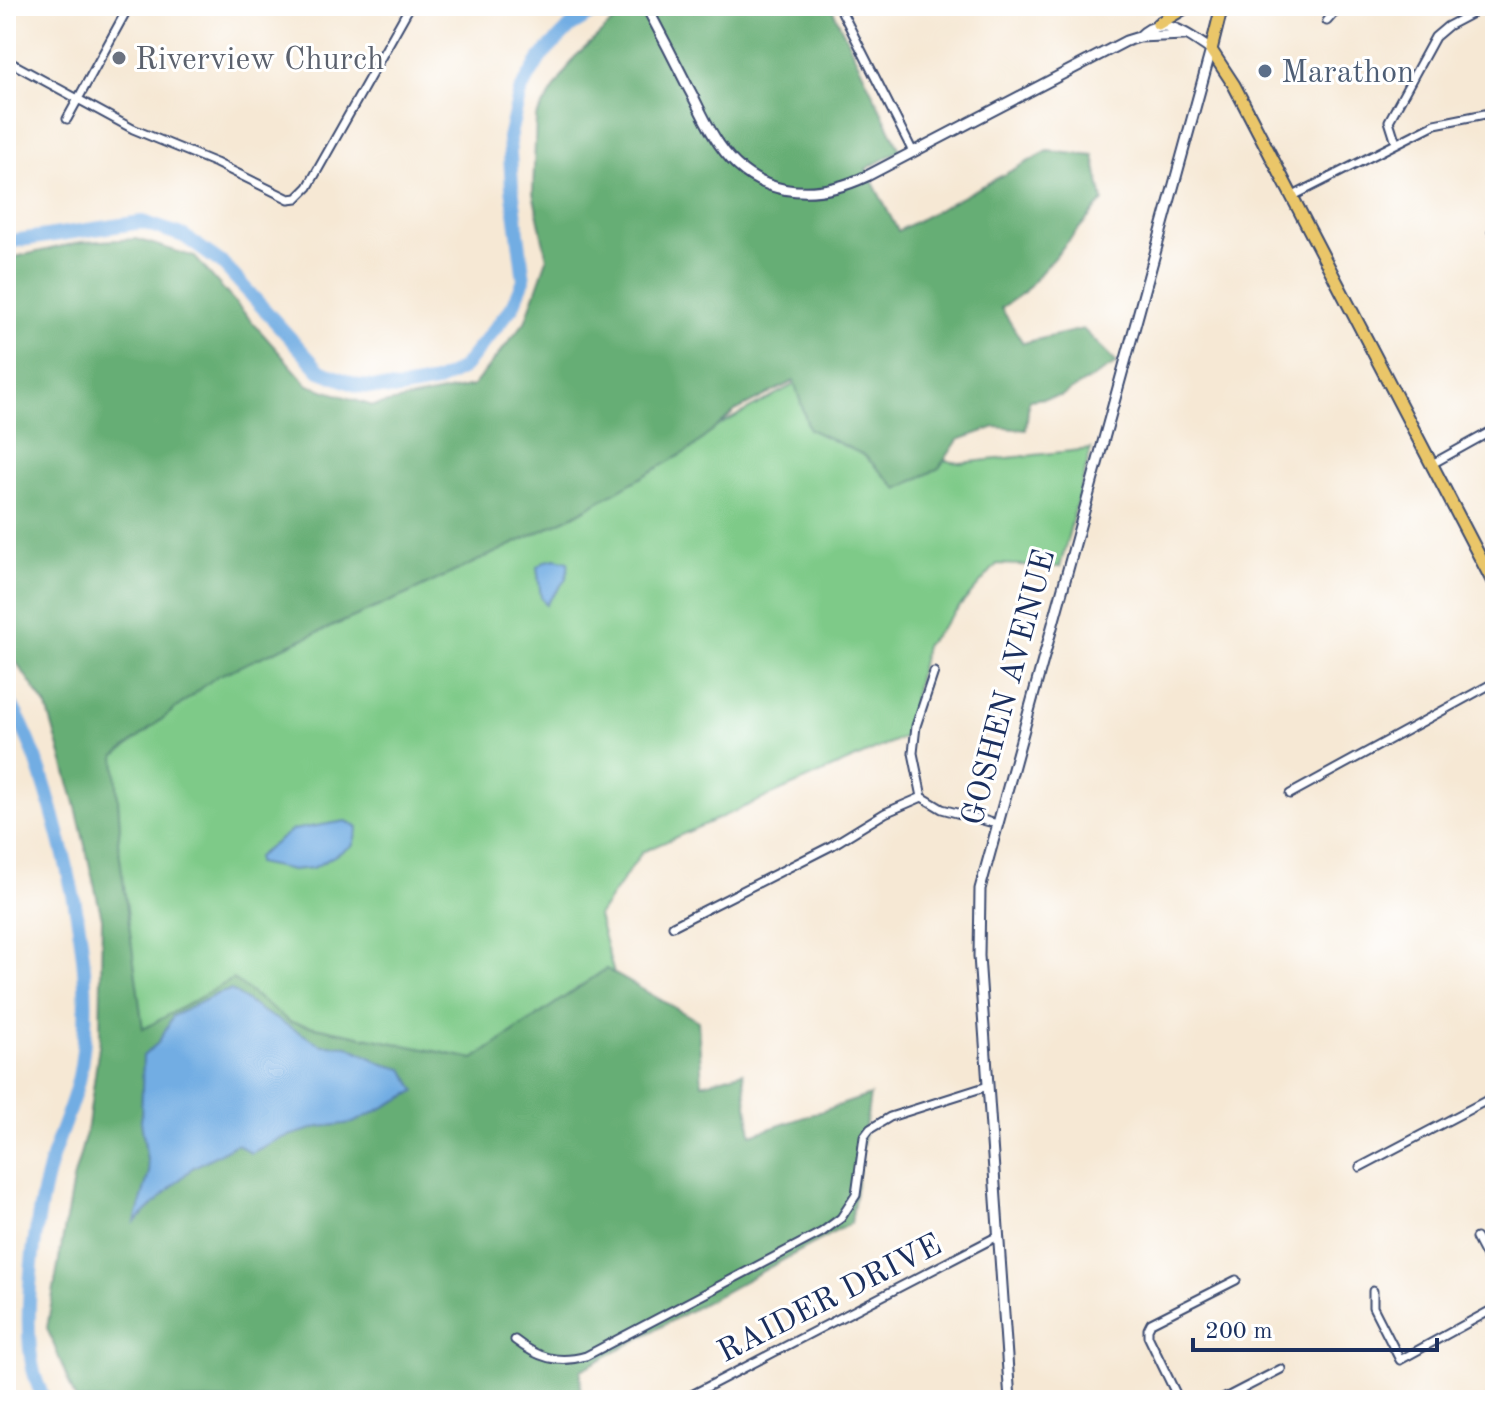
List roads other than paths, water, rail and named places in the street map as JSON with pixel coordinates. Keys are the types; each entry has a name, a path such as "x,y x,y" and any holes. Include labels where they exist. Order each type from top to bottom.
{"main road":[{"path":"1158,24 1188,6"},
{"name":"GOSHEN AVENUE","path":"1211,50 1222,6"},
{"path":"1211,50 1226,69 1495,586"}],"street":[{"path":"67,119 129,6"},
{"path":"6,60 133,129 216,163 281,196 297,198 308,187 410,6"},
{"path":"646,6 719,144 735,164 766,184 791,191 820,192 854,183 1139,37 1147,28 1158,24 1171,26 1211,50"},
{"path":"839,6 913,152"},
{"path":"1327,21 1340,6"},
{"path":"1396,143 1389,121 1430,43 1448,26 1486,6"},
{"path":"1139,37 1184,35"},
{"name":"GOSHEN AVENUE","path":"1010,1400 978,918 980,889 1211,50"},
{"path":"1293,196 1435,124 1495,112"},
{"path":"1495,226 1492,232 1495,239"},
{"path":"1432,464 1495,429"},
{"path":"934,672 916,726 913,753 922,797 942,809 997,824"},
{"path":"1290,794 1495,682"},
{"path":"673,926 831,846 885,813 922,797"},
{"path":"515,1340 535,1355 556,1360 586,1356 822,1232 841,1218 856,1195 864,1137 870,1129 890,1117 988,1086"},
{"path":"1360,1167 1495,1096"},
{"name":"RAIDER DRIVE","path":"682,1400 998,1236"},
{"path":"1476,1238 1495,1274"},
{"path":"1179,1400 1148,1336 1148,1329 1151,1323 1236,1280"},
{"path":"1373,1291 1373,1307 1400,1360 1495,1308"},
{"path":"1221,1400 1281,1369"}],"water":[{"path":"555,559 568,562 567,575 546,605 541,597 537,567"},
{"path":"346,821 358,827 353,845 313,868 292,870 257,863 257,857 292,830"},
{"path":"231,990 322,1045 348,1046 383,1064 403,1069 416,1091 353,1123 319,1127 279,1139 251,1153 237,1144 192,1168 135,1222 149,1173 141,1121 143,1056 158,1043 173,1016"}],"waterway":[{"path":"6,242 142,222 184,236 223,264 320,371 359,386 398,389 436,382 463,368 513,306 524,280 509,138 520,92 540,58 571,26 605,6"},
{"path":"6,696 30,743 64,854 81,940 86,999 80,1072 43,1191 33,1252 29,1321 31,1353 36,1380 46,1400"}],"place":[{"name":"Riverview Church","path":"119,58"},
{"name":"Marathon","path":"1265,71"}]}
